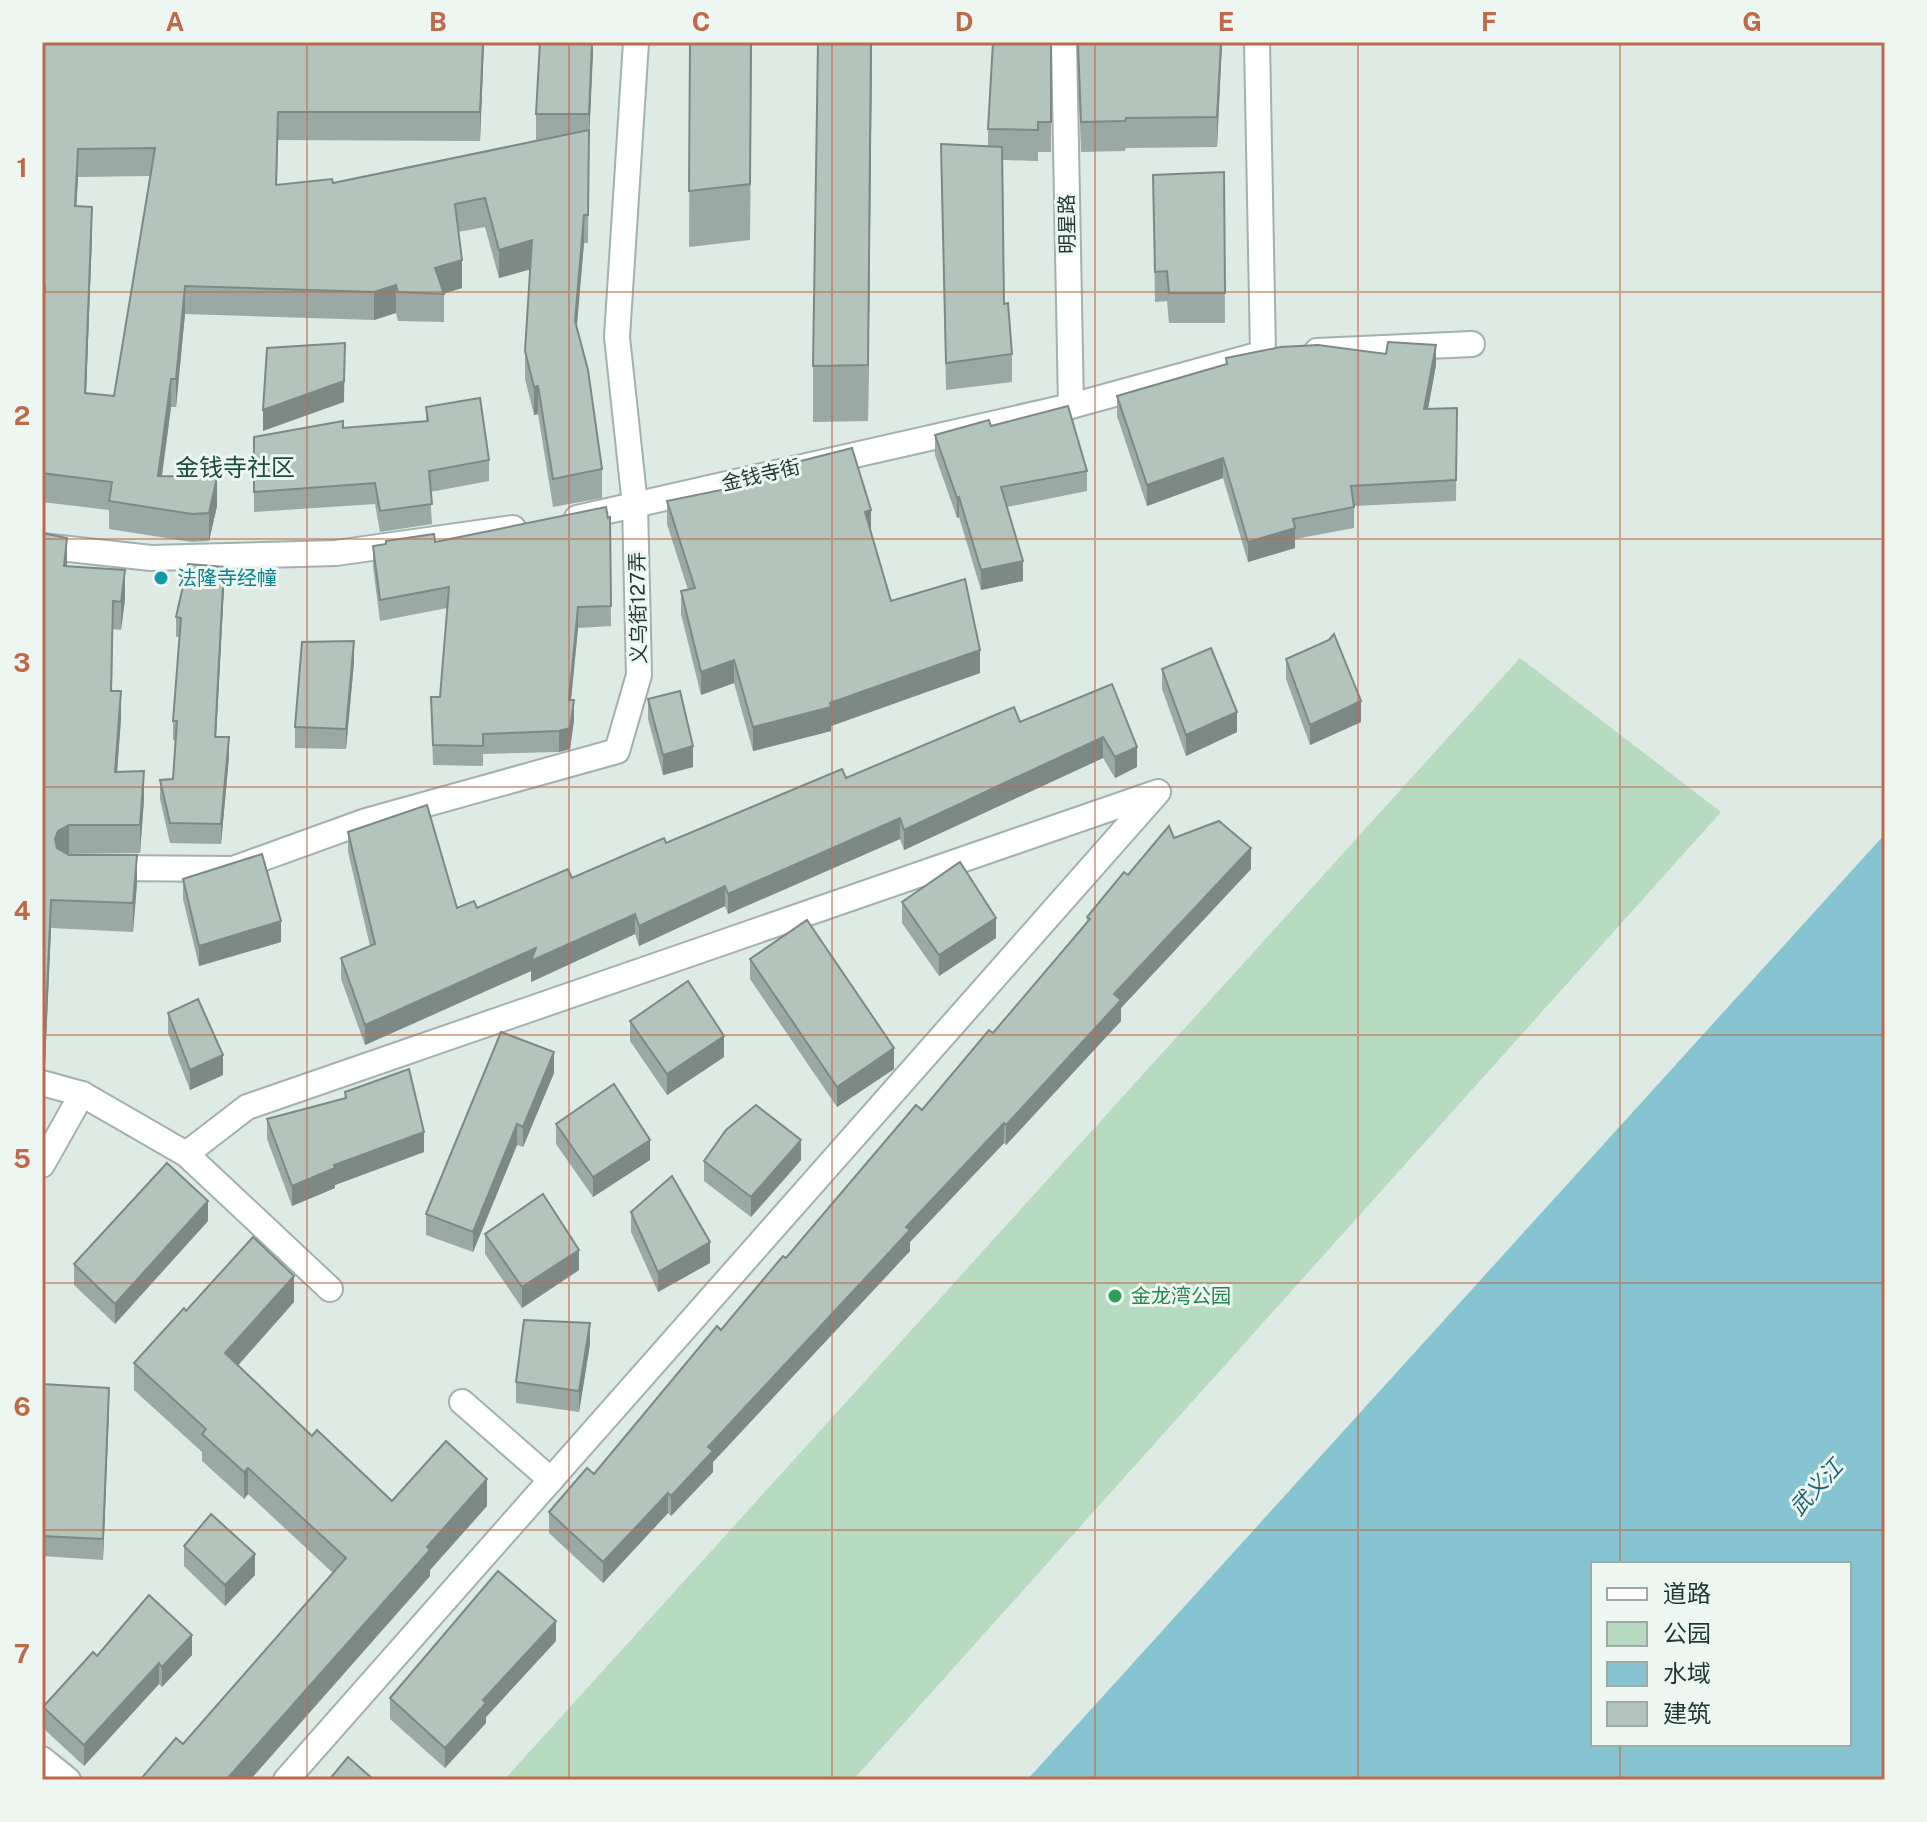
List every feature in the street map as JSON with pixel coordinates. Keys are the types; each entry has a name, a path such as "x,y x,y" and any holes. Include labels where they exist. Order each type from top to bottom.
{"street":[{"name":"义乌街127弄","path":"85,868 233,869 366,821 617,751 639,675 635,505 617,337 636,42"},
{"name":"明星路","path":"1064,42 1071,406"},
{"path":"1257,42 1263,353"},
{"name":"金钱寺街","path":"42,546 151,558 336,553 547,523 635,505 1071,406 1263,353 1472,344"},
{"path":"186,1154 247,1107 1158,792 286,1780"},
{"path":"42,1083 82,1094 186,1154 330,1289"},
{"path":"42,1165 82,1094"},
{"path":"462,1402 551,1480"},
{"path":"42,1759 68,1780"}],"green space":[{"name":"金龙湾公园","path":"1520,658 1721,812 853,1780 504,1780"}],"water":[{"name":"武义江","path":"1885,834 1885,1780 1027,1780"}],"building":[{"path":"42,42 483,42 480,112 278,112 276,185 332,179 333,183 589,130 588,215 584,215 575,321 588,370 602,469 553,479 538,386 534,387 525,351 532,240 499,250 485,198 455,204 462,260 435,268 444,294 398,292 396,285 374,292 185,286 176,379 171,379 158,476 217,477 209,513 192,514 109,501 112,482 42,473 42,313 45,286 42,286","holes":["155,148 114,396 85,393 92,207 75,206 78,149"]},
{"path":"540,42 592,42 589,114 536,114"},
{"path":"690,42 751,42 750,184 689,191"},
{"path":"818,42 871,42 868,365 813,366"},
{"path":"993,42 1051,42 1051,122 1038,122 1038,130 988,129"},
{"path":"1078,42 1221,42 1217,117 1081,122"},
{"path":"941,144 1002,147 1004,304 1008,303 1012,354 946,363"},
{"path":"1224,172 1225,293 1169,293 1167,271 1155,272 1153,175"},
{"path":"1388,342 1436,345 1424,409 1457,408 1456,480 1351,486 1354,507 1293,519 1295,528 1248,542 1223,458 1147,485 1117,396 1227,364 1226,358 1281,347 1318,345 1386,354"},
{"path":"345,343 344,381 263,410 267,348"},
{"path":"480,398 489,460 429,471 432,504 380,511 375,483 254,492 254,437 343,421 343,428 428,421 426,407"},
{"path":"1068,406 1087,471 1001,487 1023,561 981,570 959,497 935,435 989,420 991,426"},
{"path":"852,448 871,510 865,512 891,601 965,579 980,650 830,703 831,707 753,727 734,660 701,672 681,591 695,588 667,501 736,487 735,482 800,470 797,462"},
{"path":"606,507 610,517 611,606 578,607 569,700 574,700 570,728 483,734 483,746 433,745 431,697 440,697 449,587 380,600 373,546 434,534 435,542"},
{"path":"42,533 67,538 64,566 125,570 121,602 113,601 111,691 121,691 115,772 144,771 140,825 69,825 58,831 55,839 57,848 69,855 137,855 133,903 51,900 45,1036 42,1036"},
{"path":"188,564 224,567 215,737 229,737 221,824 170,823 160,780 173,779 177,721 173,721 181,618 176,617"},
{"path":"1334,634 1361,701 1310,725 1286,659 1329,640"},
{"path":"354,641 346,729 295,727 302,642"},
{"path":"1211,648 1237,712 1186,735 1162,669"},
{"path":"1112,684 1137,747 1115,757 1103,737 904,830 900,818 728,894 725,886 639,926 635,914 531,961 536,948 365,1025 341,958 375,944 348,832 427,805 457,908 474,901 477,908 568,869 572,878 664,838 666,843 842,769 846,778 1014,707 1020,722"},
{"path":"680,691 693,746 663,755 648,699"},
{"path":"1219,821 1251,848 1114,994 1121,1000 1006,1125 1004,1123 906,1227 910,1230 708,1447 713,1451 603,1562 549,1512 587,1468 594,1474 717,1326 721,1330 783,1256 786,1258 916,1105 922,1110 989,1030 993,1033 1090,919 1087,917 1124,872 1128,875 1169,826 1174,838"},
{"path":"262,854 281,921 199,946 183,879"},
{"path":"960,862 996,918 939,955 902,902"},
{"path":"807,920 894,1048 837,1087 750,959"},
{"path":"688,981 724,1036 667,1074 630,1021"},
{"path":"198,999 223,1055 190,1070 168,1013"},
{"path":"501,1032 554,1052 523,1127 517,1124 473,1232 426,1214"},
{"path":"409,1069 424,1132 334,1165 335,1168 292,1186 267,1119 346,1098 345,1092"},
{"path":"614,1084 650,1140 593,1177 556,1124"},
{"path":"756,1105 801,1140 751,1197 704,1161 726,1130"},
{"path":"167,1163 208,1201 115,1304 74,1264"},
{"path":"672,1176 710,1242 658,1272 631,1212"},
{"path":"543,1194 579,1250 522,1287 485,1234"},
{"path":"253,1237 294,1276 225,1353 312,1436 317,1430 392,1501 446,1441 487,1479 427,1547 430,1550 226,1780 140,1780 176,1738 183,1744 346,1558 248,1468 244,1472 202,1434 206,1429 134,1363"},
{"path":"524,1320 590,1323 579,1391 516,1382"},
{"path":"42,1384 109,1388 103,1539 42,1536"},
{"path":"211,1514 255,1554 225,1585 184,1546"},
{"path":"498,1571 556,1621 483,1700 486,1703 445,1748 390,1698"},
{"path":"149,1595 192,1635 162,1667 159,1663 84,1745 43,1707 93,1652 97,1656"},
{"path":"348,1757 374,1780 329,1780"}],"place":[{"name":"法隆寺经幢","path":"161,578"},
{"name":"金龙湾公园","path":"1115,1296"}],"district":[{"name":"金钱寺社区","path":"235,468"}]}
